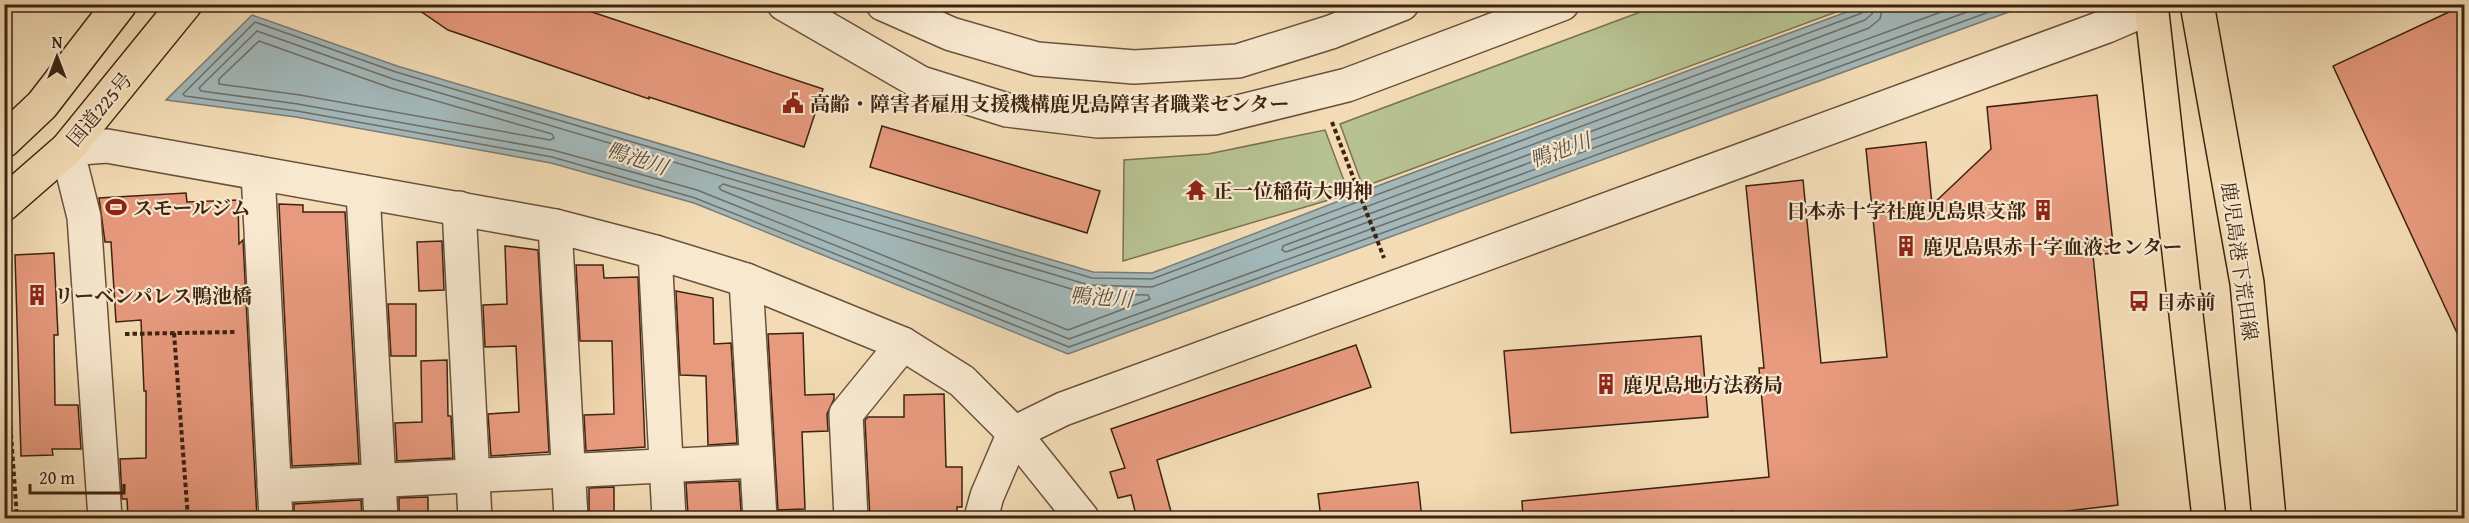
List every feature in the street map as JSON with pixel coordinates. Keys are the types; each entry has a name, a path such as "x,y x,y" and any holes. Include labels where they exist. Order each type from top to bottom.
{"main road":[{"path":"4,141 42,105 120,4"},
{"name":"国道225号","path":"4,204 67,148 185,4"},
{"name":"鹿児島港下荒田線","path":"2197,4 2247,283 2269,519"},
{"path":"2151,6 2209,519"}],"street":[{"path":"784,4 921,83 1007,110 1098,121 1214,118 1347,85 1562,4"},
{"path":"883,4 951,34 1037,59 1134,68 1238,61 1331,32 1402,4"},
{"path":"981,519 987,496 1014,433 1063,409 2096,30 2151,6"},
{"path":"105,519 84,217 67,148 107,146 555,226 655,252 746,280 903,344 962,381 1014,433 1082,519"},
{"path":"258,173 276,519"},
{"path":"363,192 381,519"},
{"path":"459,208 475,519"},
{"path":"555,226 571,519"},
{"path":"655,252 669,519"},
{"path":"746,280 760,519"},
{"path":"851,519 846,414 903,344"},
{"path":"274,486 756,461"}],"path":[{"path":"1331,119 1385,261"},
{"path":"92,334 266,332"},
{"path":"174,333 188,519"},
{"path":"4,337 17,519"}],"green space":[{"path":"1659,5 1855,5 1363,187 1340,124"},
{"path":"1325,130 1349,194 1123,261 1124,160 1208,154"}],"water":[{"name":"鴨池川","path":"1868,4 2028,5 1068,354 694,203 551,163 296,117 166,100 252,15 397,66 1093,272 1152,273 1388,182"}],"building":[{"path":"410,4 568,4 823,89 804,147 649,97 649,99 448,30"},
{"path":"2464,5 2464,348 2333,66"},
{"path":"2097,95 2114,253 2093,255 2118,505 2000,519 1734,519 1733,511 1653,519 1523,519 1522,501 1769,477 1759,368 1764,368 1746,186 1803,180 1821,363 1887,357 1866,149 1926,142 1932,205 1991,149 1987,107"},
{"path":"882,126 1100,191 1087,233 870,167"},
{"path":"186,193 187,202 238,200 239,244 243,240 257,519 128,519 127,499 122,499 120,459 146,458 146,391 144,391 141,320 116,322 111,242 105,242 99,198"},
{"path":"279,204 303,205 303,212 345,212 359,463 292,466"},
{"path":"442,241 444,290 419,291 417,242"},
{"path":"505,246 538,250 549,452 491,456 488,414 519,412 516,346 485,347 483,305 507,304"},
{"path":"54,253 58,335 54,335 55,405 78,405 81,449 52,449 53,455 21,456 15,255"},
{"path":"576,265 603,265 604,278 638,277 645,447 586,451 584,415 614,414 612,341 580,341"},
{"path":"676,291 713,298 714,344 731,343 737,443 708,445 706,376 680,375"},
{"path":"388,304 416,304 416,356 391,356"},
{"path":"803,333 805,395 834,394 834,399 827,414 828,431 802,432 805,509 778,510 768,334"},
{"name":"鹿児島地方法務局","path":"1701,336 1708,417 1511,433 1504,351"},
{"path":"1356,345 1371,387 1157,460 1173,519 1137,519 1131,495 1118,498 1110,472 1125,468 1111,429"},
{"path":"447,360 448,416 451,416 453,458 397,461 395,423 422,422 421,361"},
{"path":"944,394 946,467 962,467 962,507 957,507 957,519 870,519 865,420 868,417 904,417 904,395"},
{"path":"739,481 741,511 688,515 686,483"},
{"path":"1418,482 1422,519 1321,519 1318,494"},
{"path":"614,487 614,519 589,519 589,488"},
{"path":"428,497 428,519 399,519 399,498"},
{"path":"361,500 362,519 294,519 294,504"}],"place":[{"name":"高齢・障害者雇用支援機構鹿児島障害者職業センター","path":"793,103"},
{"name":"正一位稲荷大明神","path":"1196,190"},
{"name":"スモールジム","path":"116,207"},
{"name":"日本赤十字社鹿児島県支部","path":"2043,210"},
{"name":"鹿児島県赤十字血液センター","path":"1906,246"},
{"name":"リーベンパレス鴨池橋","path":"37,295"},
{"name":"日赤前","path":"2139,301"},
{"name":"鹿児島地方法務局","path":"1606,384"}]}
